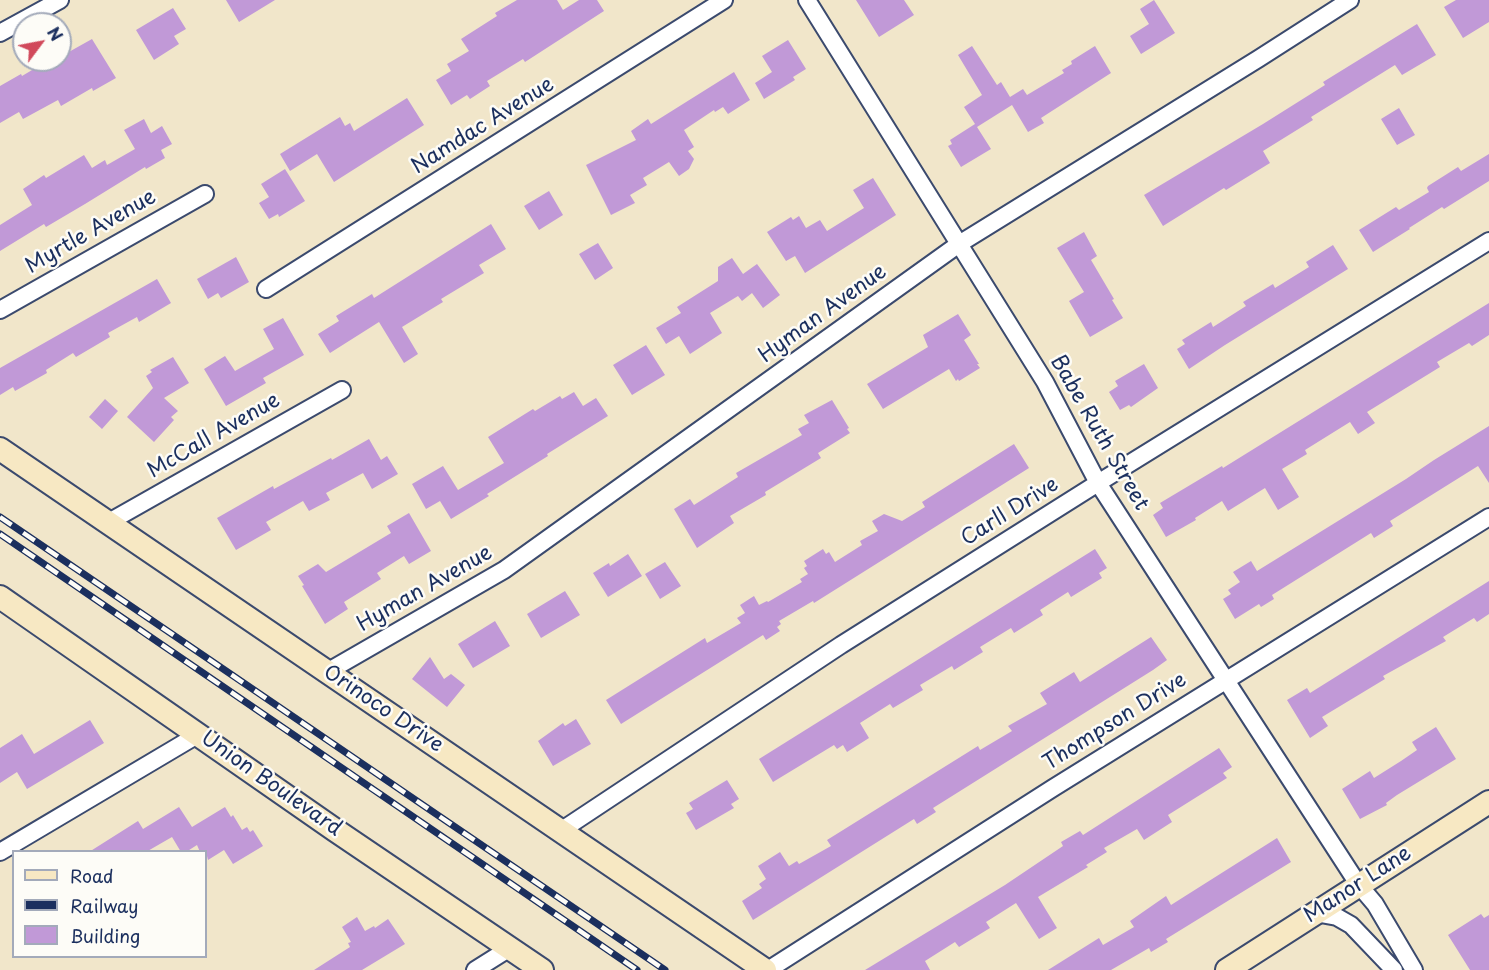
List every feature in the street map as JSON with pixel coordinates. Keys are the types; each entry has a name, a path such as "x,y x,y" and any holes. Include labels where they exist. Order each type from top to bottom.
{"street":[{"path":"0,33 60,0"},
{"name":"Namdac Avenue","path":"266,289 724,0"},
{"name":"Babe Ruth Street","path":"807,0 1045,382 1098,483 1358,884 1375,904 1414,970"},
{"name":"Hyman Avenue","path":"327,672 504,570 959,244 1350,0"},
{"name":"Myrtle Avenue","path":"0,310 205,194"},
{"name":"Carll Drive","path":"562,830 841,645 1489,241"},
{"name":"McCall Avenue","path":"109,522 342,390"},
{"name":"Orinoco Drive","path":"0,449 767,970"},
{"name":"Thompson Drive","path":"767,970 1227,679 1489,517"},
{"name":"Union Boulevard","path":"0,597 542,970"},
{"path":"0,852 199,734"},
{"name":"Manor Lane","path":"1227,970 1489,802"},
{"path":"1315,913 1338,917 1351,925 1394,970"},
{"path":"475,970 510,948"}],"building":[{"path":"226,0 275,0 239,22"},
{"path":"517,0 557,0 563,10 579,0 597,0 604,11 525,62 523,59 487,81 490,86 470,99 467,95 451,105 436,80 451,71 447,64 469,51 461,39 497,16 495,13"},
{"path":"856,0 904,0 914,15 879,37"},
{"path":"1154,0 1175,33 1141,54 1130,36 1149,24 1140,9"},
{"path":"1456,0 1489,0 1489,22 1463,38 1444,7"},
{"path":"173,8 186,29 174,36 179,44 154,60 136,30"},
{"path":"1417,24 1436,55 1402,75 1395,65 1311,117 1313,120 1263,151 1270,163 1163,226 1144,195 1263,124 1325,85 1323,82"},
{"path":"92,39 116,78 93,91 92,88 61,106 58,100 23,119 19,112 0,123 0,86 29,72 72,72 72,50"},
{"path":"788,40 806,69 793,77 795,80 764,99 755,83 772,72 762,56"},
{"path":"972,46 997,85 1001,82 1010,97 1023,89 1027,95 1064,73 1062,70 1072,64 1071,61 1095,46 1111,73 1041,118 1044,123 1028,132 1012,105 977,127 991,149 961,167 948,146 952,144 950,140 975,124 964,107 982,95 958,55"},
{"path":"734,72 750,100 728,114 723,107 715,112 714,110 684,130 694,147 688,151 694,159 689,169 679,176 669,162 643,178 647,185 630,195 635,203 611,215 586,165 636,140 631,131 648,119 651,124"},
{"path":"407,98 424,125 334,182 317,154 290,171 280,154 340,117 345,126 350,123 354,131"},
{"path":"1399,108 1415,135 1397,145 1381,119"},
{"path":"144,119 151,133 162,126 172,144 161,150 165,158 146,169 145,167 46,227 44,224 0,251 0,225 32,205 23,189 44,175 46,178 84,155 92,168 105,160 107,165 135,149 124,130"},
{"path":"1489,154 1489,181 1444,209 1442,207 1373,252 1359,230 1396,207 1399,210 1429,192 1428,186 1458,167 1461,171"},
{"path":"285,169 305,201 279,217 278,214 269,219 259,203 269,197 261,184"},
{"path":"873,178 896,215 805,273 795,256 786,261 767,232 791,217 793,220 799,216 806,228 820,220 827,231 864,208 853,190"},
{"path":"549,191 563,215 539,230 524,206"},
{"path":"491,224 506,249 479,265 484,273 441,299 443,302 402,327 418,354 404,363 379,322 330,353 318,334 339,321 336,316 372,294 374,298"},
{"path":"1084,232 1097,256 1091,260 1123,318 1090,337 1069,301 1084,292 1057,248"},
{"path":"598,243 613,268 595,280 579,254"},
{"path":"1333,245 1348,269 1189,369 1177,349 1185,344 1182,340 1211,322 1213,327 1246,306 1243,302 1273,284 1275,288 1309,267 1306,262"},
{"path":"236,257 249,282 221,298 218,293 208,299 197,279"},
{"path":"732,258 743,274 757,264 780,295 763,308 752,293 742,301 738,296 710,313 722,333 690,354 679,336 666,344 656,328 681,313 677,307 718,281 718,267"},
{"path":"157,279 171,303 139,322 137,317 108,333 110,337 76,357 73,353 46,370 47,373 15,391 13,387 0,395 0,368"},
{"path":"1489,303 1489,335 1472,346 1469,343 1437,362 1440,367 1367,412 1375,423 1358,434 1350,422 1305,450 1307,454 1282,469 1299,497 1278,510 1265,488 1228,511 1222,501 1195,518 1196,520 1166,537 1153,515 1163,508 1160,503 1222,466 1223,468"},
{"path":"958,314 971,335 964,340 980,368 959,381 958,379 956,381 949,369 883,409 867,384 928,347 923,335"},
{"path":"283,318 304,355 263,378 266,383 226,406 204,369 225,356 235,371 274,349 263,329"},
{"path":"646,345 665,375 632,395 613,365"},
{"path":"173,357 189,383 164,398 178,411 171,417 174,420 154,442 127,417 153,388 146,376 152,372 150,370"},
{"path":"1144,364 1158,388 1131,407 1129,405 1120,410 1109,392 1118,386 1115,381"},
{"path":"574,392 583,406 596,398 608,416 451,519 440,501 426,509 412,484 443,466 458,490 504,463 488,437 533,409 535,411 560,396 562,399"},
{"path":"105,399 118,411 102,429 89,417"},
{"path":"832,400 850,433 818,453 821,458 730,516 734,523 697,548 674,509 690,499 694,505 738,477 736,473 802,435 798,429 809,423 804,415"},
{"path":"1489,426 1489,483 1478,466 1390,521 1393,526 1374,538 1371,533 1272,595 1274,599 1261,607 1259,604 1235,619 1223,599 1231,594 1228,590 1240,582 1233,572 1251,561 1257,571"},
{"path":"369,439 381,460 387,456 398,474 372,489 363,473 326,493 330,500 309,511 303,501 266,522 271,530 236,550 217,518 273,486 274,489"},
{"path":"1014,444 1029,468 814,603 813,601 779,621 781,624 777,627 780,631 766,640 763,635 621,724 606,700 705,638 707,643 741,623 737,618 745,613 740,605 754,596 759,605 802,582 800,579 808,574 804,568 807,566 804,561 823,549 826,554 829,552 835,562 862,545 860,541 878,531 872,521 884,514 902,521 925,507 922,502"},
{"path":"409,513 431,551 409,564 404,556 377,573 381,579 344,602 348,609 325,624 298,576 318,564 326,572 391,533 387,526"},
{"path":"1095,549 1107,568 1099,573 1102,578 1071,597 1068,592 1040,610 1043,615 1014,633 1011,628 980,647 983,652 954,670 952,666 920,685 923,690 893,708 890,704 860,723 869,738 847,752 843,745 837,749 834,745 773,782 759,759"},
{"path":"628,554 642,576 608,597 593,573 609,563 610,566"},
{"path":"665,562 681,586 660,599 645,574"},
{"path":"1489,581 1489,614 1477,622 1474,618 1443,637 1446,641 1383,676 1385,679 1322,717 1328,726 1310,738 1287,700 1307,688 1310,693"},
{"path":"565,591 580,615 541,638 527,614"},
{"path":"495,621 510,646 473,668 458,644"},
{"path":"1151,637 1167,660 1153,670 933,808 936,812 917,824 914,819 753,920 742,901 762,888 759,884 766,879 758,866 780,852 789,866 797,861 799,864 831,846 827,840 978,746 980,750 1012,731 1008,726 1047,704 1040,693 1074,672 1080,682"},
{"path":"430,657 444,679 451,674 465,685 447,707 412,679"},
{"path":"576,719 591,744 553,766 538,741 563,723 565,726"},
{"path":"90,720 104,743 27,789 17,772 0,783 0,748 22,734 34,754"},
{"path":"1436,727 1456,759 1397,795 1386,803 1387,805 1360,819 1342,789 1370,771 1374,778 1401,761 1417,750 1412,742"},
{"path":"1219,748 1232,767 1223,773 1227,778 1168,815 1172,822 1144,840 1137,829 1104,848 1107,852 1086,865 1088,867 1038,897 1057,928 1039,939 1016,903 986,922 990,928 959,947 955,942 925,961 930,970 865,970 1005,885 1063,846 1061,842 1080,831 1083,835"},
{"path":"727,780 739,799 731,804 734,808 696,830 686,813 693,809 689,803"},
{"path":"179,807 192,827 225,807 242,830 247,827 250,832 253,830 263,846 233,864 224,850 208,860 207,850 199,850 197,845 189,850 180,850 172,837 149,850 92,850 138,821 143,829"},
{"path":"1277,838 1291,862 1166,939 1168,942 1151,952 1149,948 1111,970 1048,970 1099,938 1103,945 1134,927 1130,921 1166,896 1171,905"},
{"path":"1481,914 1484,918 1489,915 1489,970 1470,970 1448,935"},
{"path":"357,917 365,931 374,926 375,928 388,919 405,944 362,970 314,970 350,947 348,943 351,942 342,927"}],"railway":[{"path":"0,517 665,970"},
{"path":"0,534 637,970"}]}
